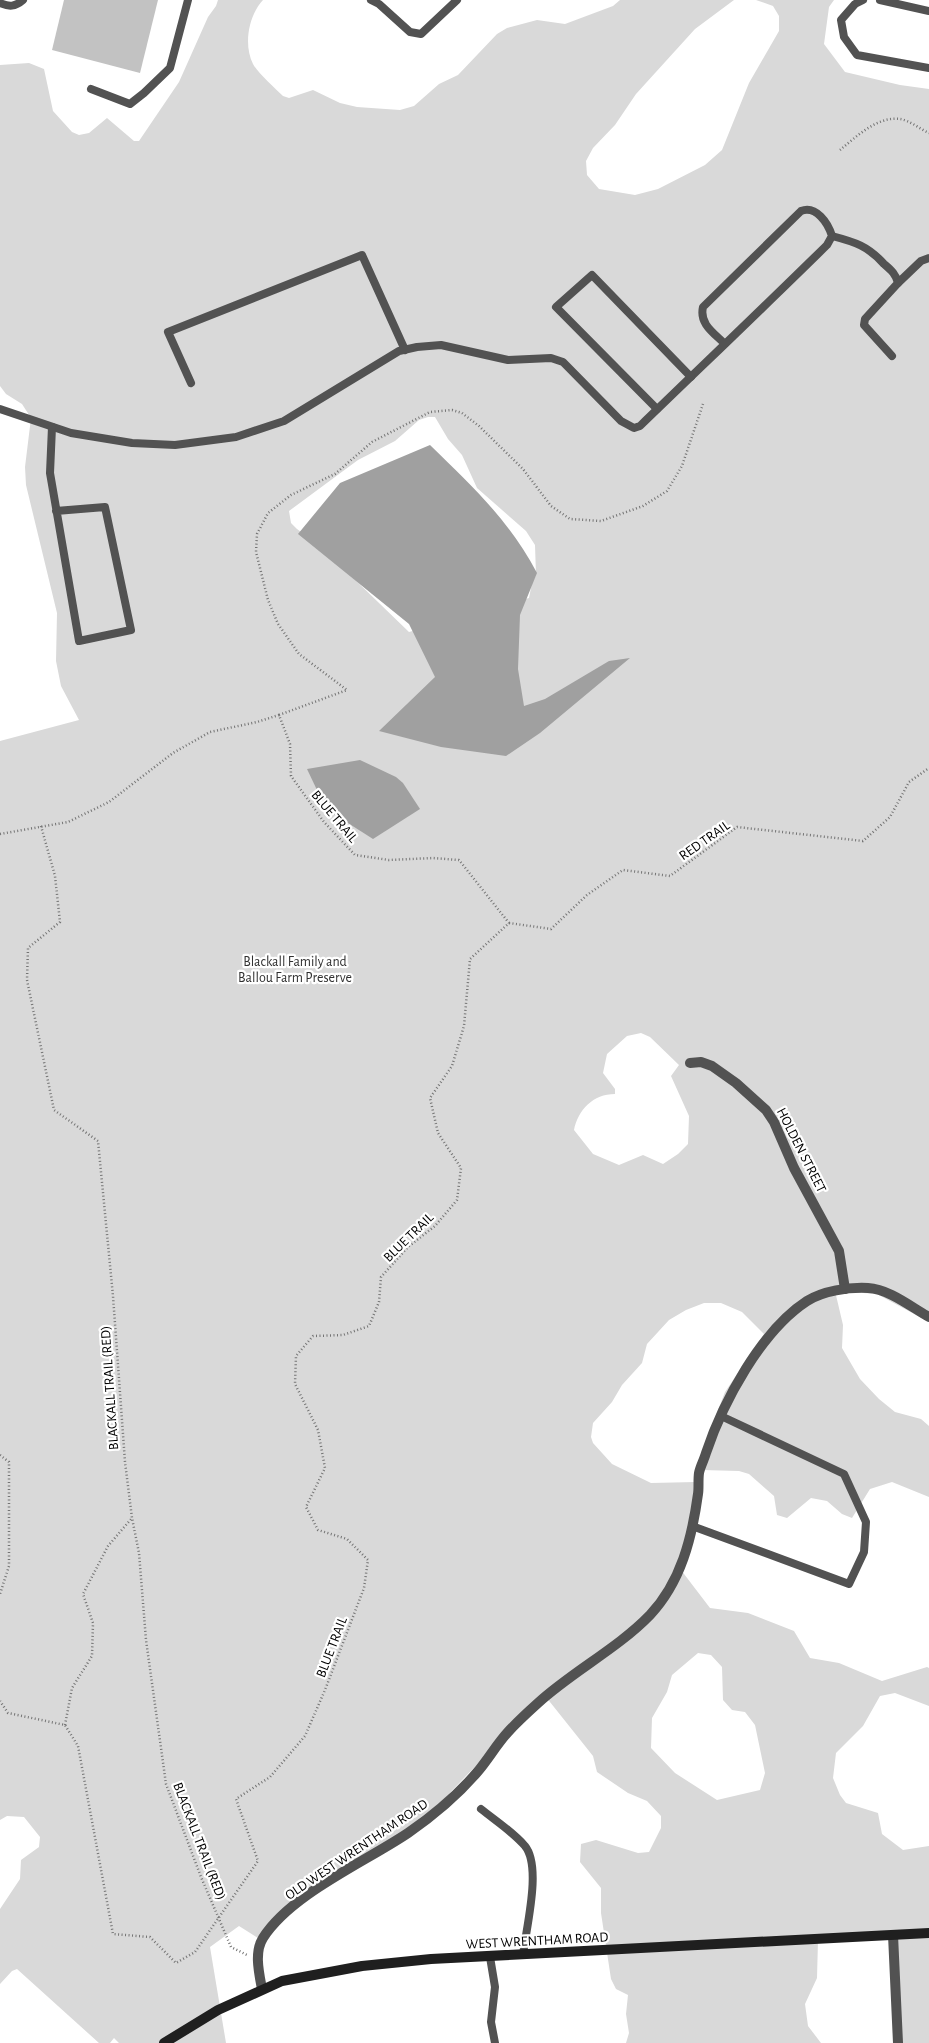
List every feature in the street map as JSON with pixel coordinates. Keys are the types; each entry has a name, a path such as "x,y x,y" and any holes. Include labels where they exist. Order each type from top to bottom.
{"street":[{"name":"HOLDEN STREET","path":"690,1063 701,1062 712,1066 736,1083 766,1110 774,1122 794,1168 839,1251 845,1289"},
{"name":"OLD WEST WRENTHAM ROAD","path":"262,1989 258,1960 261,1940 274,1923 317,1889 408,1834 450,1801 480,1770 508,1732 536,1704 641,1624 663,1600 682,1567 699,1492 699,1474 721,1416 727,1402 759,1349 776,1328 805,1302 818,1295 845,1289 870,1288 886,1292 929,1317"},
{"name":"WEST WRENTHAM ROAD","path":"164,2043 218,2010 282,1981 362,1966 431,1959 929,1933"},
{"path":"893,1935 898,2043"}],"lane":[{"path":"0,3 15,6 23,0"},
{"path":"91,89 130,104 151,87 170,68 188,0"},
{"path":"371,0 379,4 410,32 422,34 457,0"},
{"path":"863,0 855,4 841,20 844,37 857,55 929,68"},
{"path":"880,0 929,11"},
{"path":"0,409 71,433 132,443 175,444 236,437 284,421 399,351 441,345 490,354 508,360 552,358 563,362 621,421 634,428 640,426 827,246 832,236 829,227 813,209 808,208 801,211 703,307 702,315 705,325 725,344"},
{"path":"832,236 854,242 872,251 896,276 898,283"},
{"path":"192,383 168,332 362,255 405,350"},
{"path":"892,356 864,325 865,318 921,261 929,258"},
{"path":"657,409 556,307 592,275 691,377"},
{"path":"52,427 50,473 56,511 79,641 132,630 105,507 56,511"},
{"path":"692,1526 849,1584 864,1552 866,1522 844,1474 721,1416"},
{"path":"481,1809 526,1847 532,1859 533,1877 523,1955"},
{"path":"490,1956 495,1987 491,2022 495,2043"}],"path":[{"path":"840,150 867,129 888,120 901,119 929,133"},
{"path":"0,834 68,822 109,802 173,753 210,732 258,722 347,690 299,654 278,624 268,600 256,552 257,534 268,513 291,496 335,474 372,442 430,412 452,410 462,413 479,426 523,469 551,506 570,519 601,521 643,506 667,491 682,466 703,404"},
{"name":"BLUE TRAIL","path":"65,1725 78,1746 113,1934 150,1937 176,1962 195,1952 258,1860 236,1799 270,1777 305,1736 326,1690 364,1588 368,1560 347,1539 318,1530 306,1507 325,1468 318,1430 294,1384 296,1356 313,1336 343,1335 369,1326 379,1302 381,1277 408,1247 435,1226 457,1200 461,1168 438,1133 430,1098 452,1066 464,1026 470,959 509,923 459,860 433,858 389,860 355,855 324,822 291,776 290,744 278,715"},
{"name":"RED TRAIL","path":"509,923 551,929 587,895 623,870 670,876 736,827 863,841 890,817 909,782 929,768"},
{"name":"BLACKALL TRAIL (RED)","path":"41,826 55,876 60,922 28,948 27,980 54,1110 98,1140 113,1296 124,1462 139,1553 146,1640 166,1784 231,1947 258,1960"},
{"path":"0,1455 9,1462 9,1566 0,1594"},
{"path":"0,1701 8,1713 65,1725 72,1688 92,1656 93,1623 82,1594 108,1546 132,1518"}],"green space":[{"name":"Blackall Family and Ballou Farm Preserve","path":"218,0 263,0 258,6 251,22 248,48 253,64 283,96 289,98 313,90 340,103 357,107 400,110 414,106 439,84 458,75 497,34 507,28 537,20 565,24 613,6 620,0 734,0 695,29 636,94 615,125 593,148 586,161 587,175 599,189 635,195 658,189 705,165 722,150 749,83 779,31 779,16 773,6 756,0 834,0 829,7 824,44 845,72 900,85 929,89 929,1322 877,1294 835,1291 843,1325 842,1348 860,1379 879,1399 895,1412 921,1419 929,1426 929,1497 892,1482 870,1489 852,1518 842,1514 827,1501 811,1498 787,1518 777,1515 774,1496 749,1474 739,1471 702,1470 706,1441 725,1392 764,1334 742,1312 721,1303 704,1303 686,1310 669,1320 647,1344 642,1363 622,1385 612,1402 593,1423 591,1437 593,1443 612,1464 651,1483 696,1482 681,1570 710,1608 748,1613 794,1631 810,1658 839,1663 882,1681 929,1668 929,1706 895,1693 880,1696 863,1726 836,1753 833,1778 840,1795 846,1803 878,1813 882,1834 903,1850 929,1846 929,2043 900,2043 894,1938 818,1940 817,1978 805,2004 808,2026 821,2043 626,2043 629,2033 626,2014 628,1995 616,1989 611,1979 601,1913 601,1888 580,1862 581,1844 596,1840 638,1853 649,1852 661,1828 661,1816 647,1801 628,1793 597,1772 593,1756 546,1697 540,1699 440,1803 376,1851 305,1895 261,1940 239,1926 210,1947 226,2043 119,2043 114,2038 110,2043 99,2043 17,1969 12,1971 0,1984 0,1909 20,1879 21,1860 39,1847 40,1837 24,1817 7,1816 0,1820 0,741 79,720 61,686 56,661 57,613 26,485 25,467 31,418 22,404 6,394 0,386 0,65 29,63 44,69 53,111 72,132 79,135 89,133 107,118 134,141 139,141 179,82 208,17","holes":["435,417 448,439 462,455 477,488 526,531 535,545 536,575 529,598 409,632 318,544 291,523 289,511 358,460 395,441 419,420","641,1033 650,1037 679,1065 671,1076 689,1116 688,1144 678,1154 663,1164 643,1155 619,1165 593,1154 574,1130 579,1116 588,1104 600,1097 615,1094 615,1089 603,1073 607,1054 627,1036","698,1653 711,1655 722,1667 723,1700 732,1710 745,1712 755,1725 765,1773 760,1790 717,1800 675,1773 651,1748 652,1718 667,1692 672,1675"]}],"shaded area":[{"path":"430,445 489,504 514,536 537,573 520,615 518,669 524,706 545,699 609,661 630,658 540,733 506,756 441,747 379,731 435,677 409,624 298,534 340,483"},
{"path":"360,760 396,777 403,783 420,809 373,839 326,809 307,769"}],"building":[{"path":"64,0 158,0 140,73 52,50"}]}
